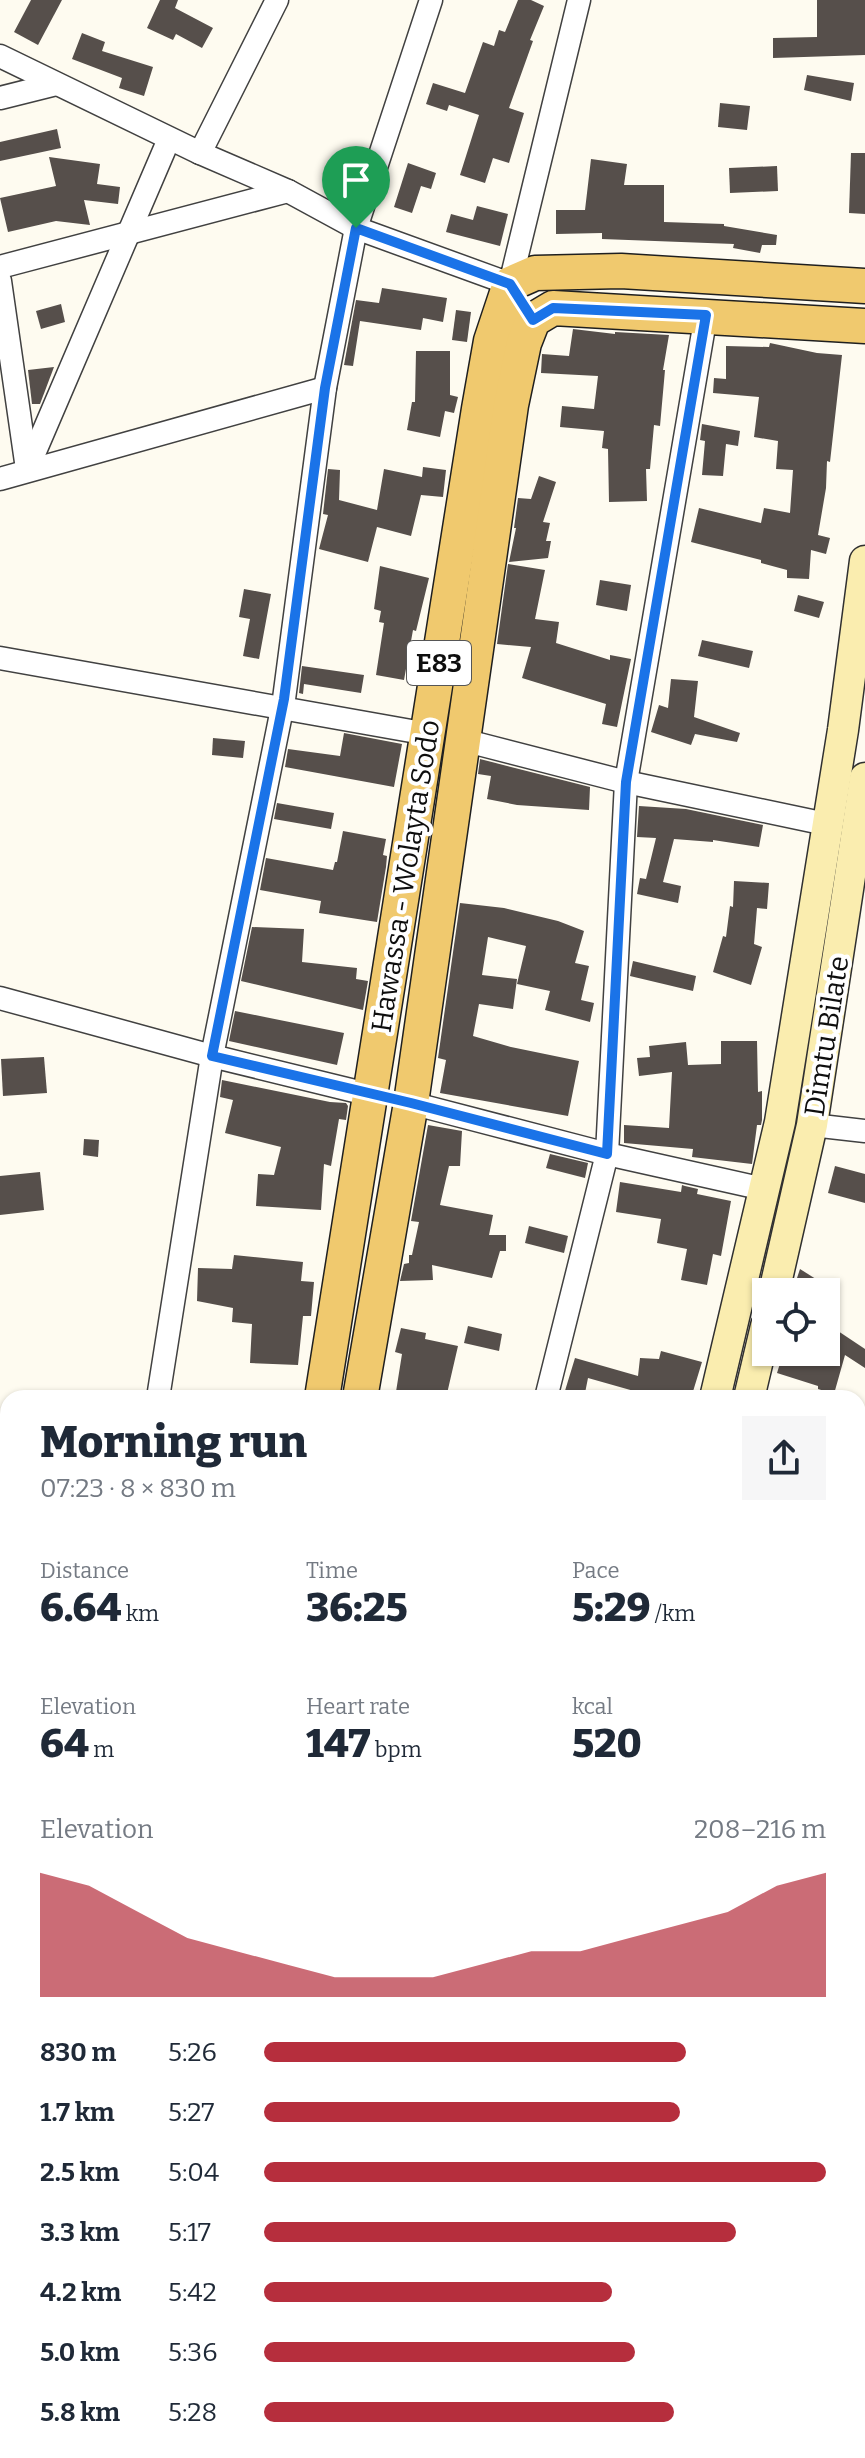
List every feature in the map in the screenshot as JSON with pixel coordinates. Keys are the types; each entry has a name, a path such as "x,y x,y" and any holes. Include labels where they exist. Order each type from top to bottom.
{"main road":[{"path":"865,286 621,271 535,273 510,284 533,320 553,308 865,326"},
{"name":"Hawassa - Wolayta Sodo","path":"323,1390 491,341 510,284"},
{"name":"Hawassa - Wolayta Sodo","path":"361,1390 411,1103 511,405 524,343 533,320"},
{"path":"717,1390 780,1122 843,730 865,561"},
{"path":"428,734 463,740"},
{"name":"Dimtu Bilate","path":"777,1278 812,1125 865,778"},
{"path":"371,1095 411,1103"},
{"path":"751,1390 757,1366"}],"street":[{"path":"200,153 277,0"},
{"path":"159,1390 212,1056 282,708 325,388 356,228 431,0"},
{"path":"0,56 169,139 288,191 356,228 510,284 579,0"},
{"path":"0,98 56,84"},
{"path":"27,470 169,139"},
{"path":"0,267 288,191"},
{"path":"0,281 27,470"},
{"path":"548,1390 607,1154 626,782 706,315"},
{"path":"0,479 325,388"},
{"path":"0,658 428,734"},
{"path":"463,740 626,782 826,824"},
{"path":"0,998 212,1056 371,1095"},
{"path":"411,1103 607,1154 764,1189"},
{"path":"812,1125 865,1131"}],"building":[{"path":"31,0 62,0 38,45 14,32"},
{"path":"160,0 178,0 175,8 213,28 202,48 176,34 173,40 147,28"},
{"path":"518,0 531,0 544,6 509,108 524,113 509,163 493,158 485,183 460,175 479,115 449,105 447,111 426,104 433,83 465,93 483,42 494,46 499,30 505,32"},
{"path":"817,0 865,0 865,55 773,58 773,38 817,37"},
{"path":"82,33 105,42 102,51 153,67 144,96 119,88 122,78 72,59"},
{"path":"807,75 854,83 851,101 804,90"},
{"path":"720,103 750,106 747,130 718,127"},
{"path":"57,129 61,148 0,161 0,142"},
{"path":"851,153 865,153 865,214 849,213"},
{"path":"49,157 100,164 97,184 120,187 118,204 84,200 90,225 56,221 8,232 0,198 56,186"},
{"path":"591,159 627,164 624,185 664,185 664,222 724,224 777,235 776,245 762,245 760,253 733,248 734,244 602,239 602,233 556,234 556,210 585,210"},
{"path":"408,163 436,173 431,189 421,186 412,213 394,207"},
{"path":"777,166 778,191 730,193 729,168"},
{"path":"477,206 508,214 500,246 446,232 451,214 473,220"},
{"path":"382,288 447,298 443,322 423,318 421,330 360,321 353,366 344,365 356,300 379,303"},
{"path":"61,304 65,322 41,329 36,311"},
{"path":"456,310 471,312 467,342 452,340"},
{"path":"573,329 669,335 663,370 660,426 654,425 650,469 646,469 647,501 609,502 608,449 602,448 604,431 560,427 562,406 594,409 598,376 541,373 542,354 569,356"},
{"path":"770,343 842,355 818,535 830,538 826,554 811,550 809,579 787,578 787,570 761,563 761,560 691,542 699,508 761,523 764,508 790,513 793,470 776,469 778,441 754,437 759,397 713,393 714,378 726,379 726,346 769,347"},
{"path":"416,351 450,351 450,395 458,397 454,413 445,411 440,437 407,430 412,402 415,402"},
{"path":"54,367 40,404 32,404 28,370"},
{"path":"702,424 740,431 738,446 726,444 723,476 702,475 705,441 700,440"},
{"path":"423,467 446,470 443,497 421,495 411,536 377,527 368,562 319,549 328,515 323,514 328,469 340,470 339,500 377,510 384,469 422,477"},
{"path":"539,476 556,482 543,522 550,523 546,541 551,541 548,558 509,562 518,498 531,499"},
{"path":"508,564 545,570 535,619 559,622 556,643 610,660 610,655 631,659 617,727 602,724 606,704 522,678 531,647 497,644"},
{"path":"380,566 429,578 416,631 413,630 404,680 376,675 384,623 379,622 381,611 374,609"},
{"path":"600,580 631,585 627,611 596,605"},
{"path":"244,589 271,594 259,659 243,656 250,619 239,617"},
{"path":"798,595 824,602 819,618 794,611"},
{"path":"702,640 753,651 749,668 698,656"},
{"path":"302,666 364,675 361,693 304,684 303,694 299,693"},
{"path":"671,679 698,681 694,717 740,733 737,742 695,734 691,745 651,732 659,705 668,708"},
{"path":"344,733 402,744 394,787 285,767 288,749 340,756"},
{"path":"213,738 245,741 243,758 212,755"},
{"path":"480,759 590,787 589,810 517,805 487,799 491,776 478,774"},
{"path":"277,803 334,813 331,829 274,819"},
{"path":"639,806 686,809 763,825 759,847 713,840 674,839 663,882 681,886 678,903 637,894 640,878 646,879 656,838 637,837"},
{"path":"343,831 386,839 383,855 387,856 386,867 377,922 319,913 321,901 260,890 266,858 333,870"},
{"path":"734,881 769,883 767,909 757,908 754,944 762,947 751,985 713,972 723,936 726,937 730,906 733,907"},
{"path":"460,903 504,908 558,921 584,931 575,963 589,966 581,1000 594,1003 590,1022 545,1010 550,991 517,984 526,946 488,937 482,975 517,979 513,1009 479,1004 473,1036 579,1061 568,1116 440,1093 446,1060 438,1058"},
{"path":"252,927 304,929 302,962 357,968 356,979 368,981 363,1010 241,981"},
{"path":"633,961 696,976 693,991 630,976"},
{"path":"235,1011 344,1033 337,1065 229,1041"},
{"path":"721,1041 757,1041 762,1120 761,1125 757,1125 752,1164 692,1157 693,1149 624,1143 624,1125 669,1128 672,1072 639,1076 637,1058 650,1057 649,1046 686,1042 688,1065 721,1064"},
{"path":"44,1057 47,1093 3,1096 1,1059"},
{"path":"222,1080 346,1103 346,1120 339,1119 331,1166 324,1164 321,1210 256,1206 258,1174 274,1175 281,1147 225,1133 233,1100 220,1097"},
{"path":"428,1125 462,1131 460,1166 449,1166 440,1205 493,1215 489,1235 506,1235 506,1251 500,1251 492,1278 432,1265 433,1280 400,1281 404,1264 409,1263 409,1255 412,1255 419,1222 411,1221"},
{"path":"84,1139 99,1140 98,1157 83,1155"},
{"path":"550,1154 588,1163 585,1178 546,1168"},
{"path":"835,1166 865,1174 865,1203 828,1193"},
{"path":"40,1172 44,1210 0,1215 0,1176"},
{"path":"620,1182 681,1192 682,1185 698,1189 697,1194 731,1201 721,1256 713,1254 707,1285 681,1280 687,1249 657,1243 661,1219 616,1212"},
{"path":"529,1226 568,1236 564,1253 525,1243"},
{"path":"234,1255 303,1262 301,1281 314,1282 311,1316 303,1316 298,1365 250,1363 252,1324 232,1322 233,1308 197,1301 198,1268 232,1269"},
{"path":"800,1269 814,1278 797,1278"},
{"path":"468,1326 502,1334 499,1351 464,1343"},
{"path":"401,1328 426,1333 425,1339 458,1346 448,1390 396,1390 402,1354 395,1352"},
{"path":"840,1332 865,1349 865,1368 845,1355 835,1390 821,1390 818,1386 777,1373 779,1366 840,1366"},
{"path":"661,1351 702,1362 693,1390 630,1390 588,1378 586,1390 565,1390 575,1358 638,1376 640,1358 659,1359"}],"route":[{"path":"356,228 510,284 533,320 553,308 706,315 626,782 607,1154 212,1056 284,699 325,388 356,228"}]}
